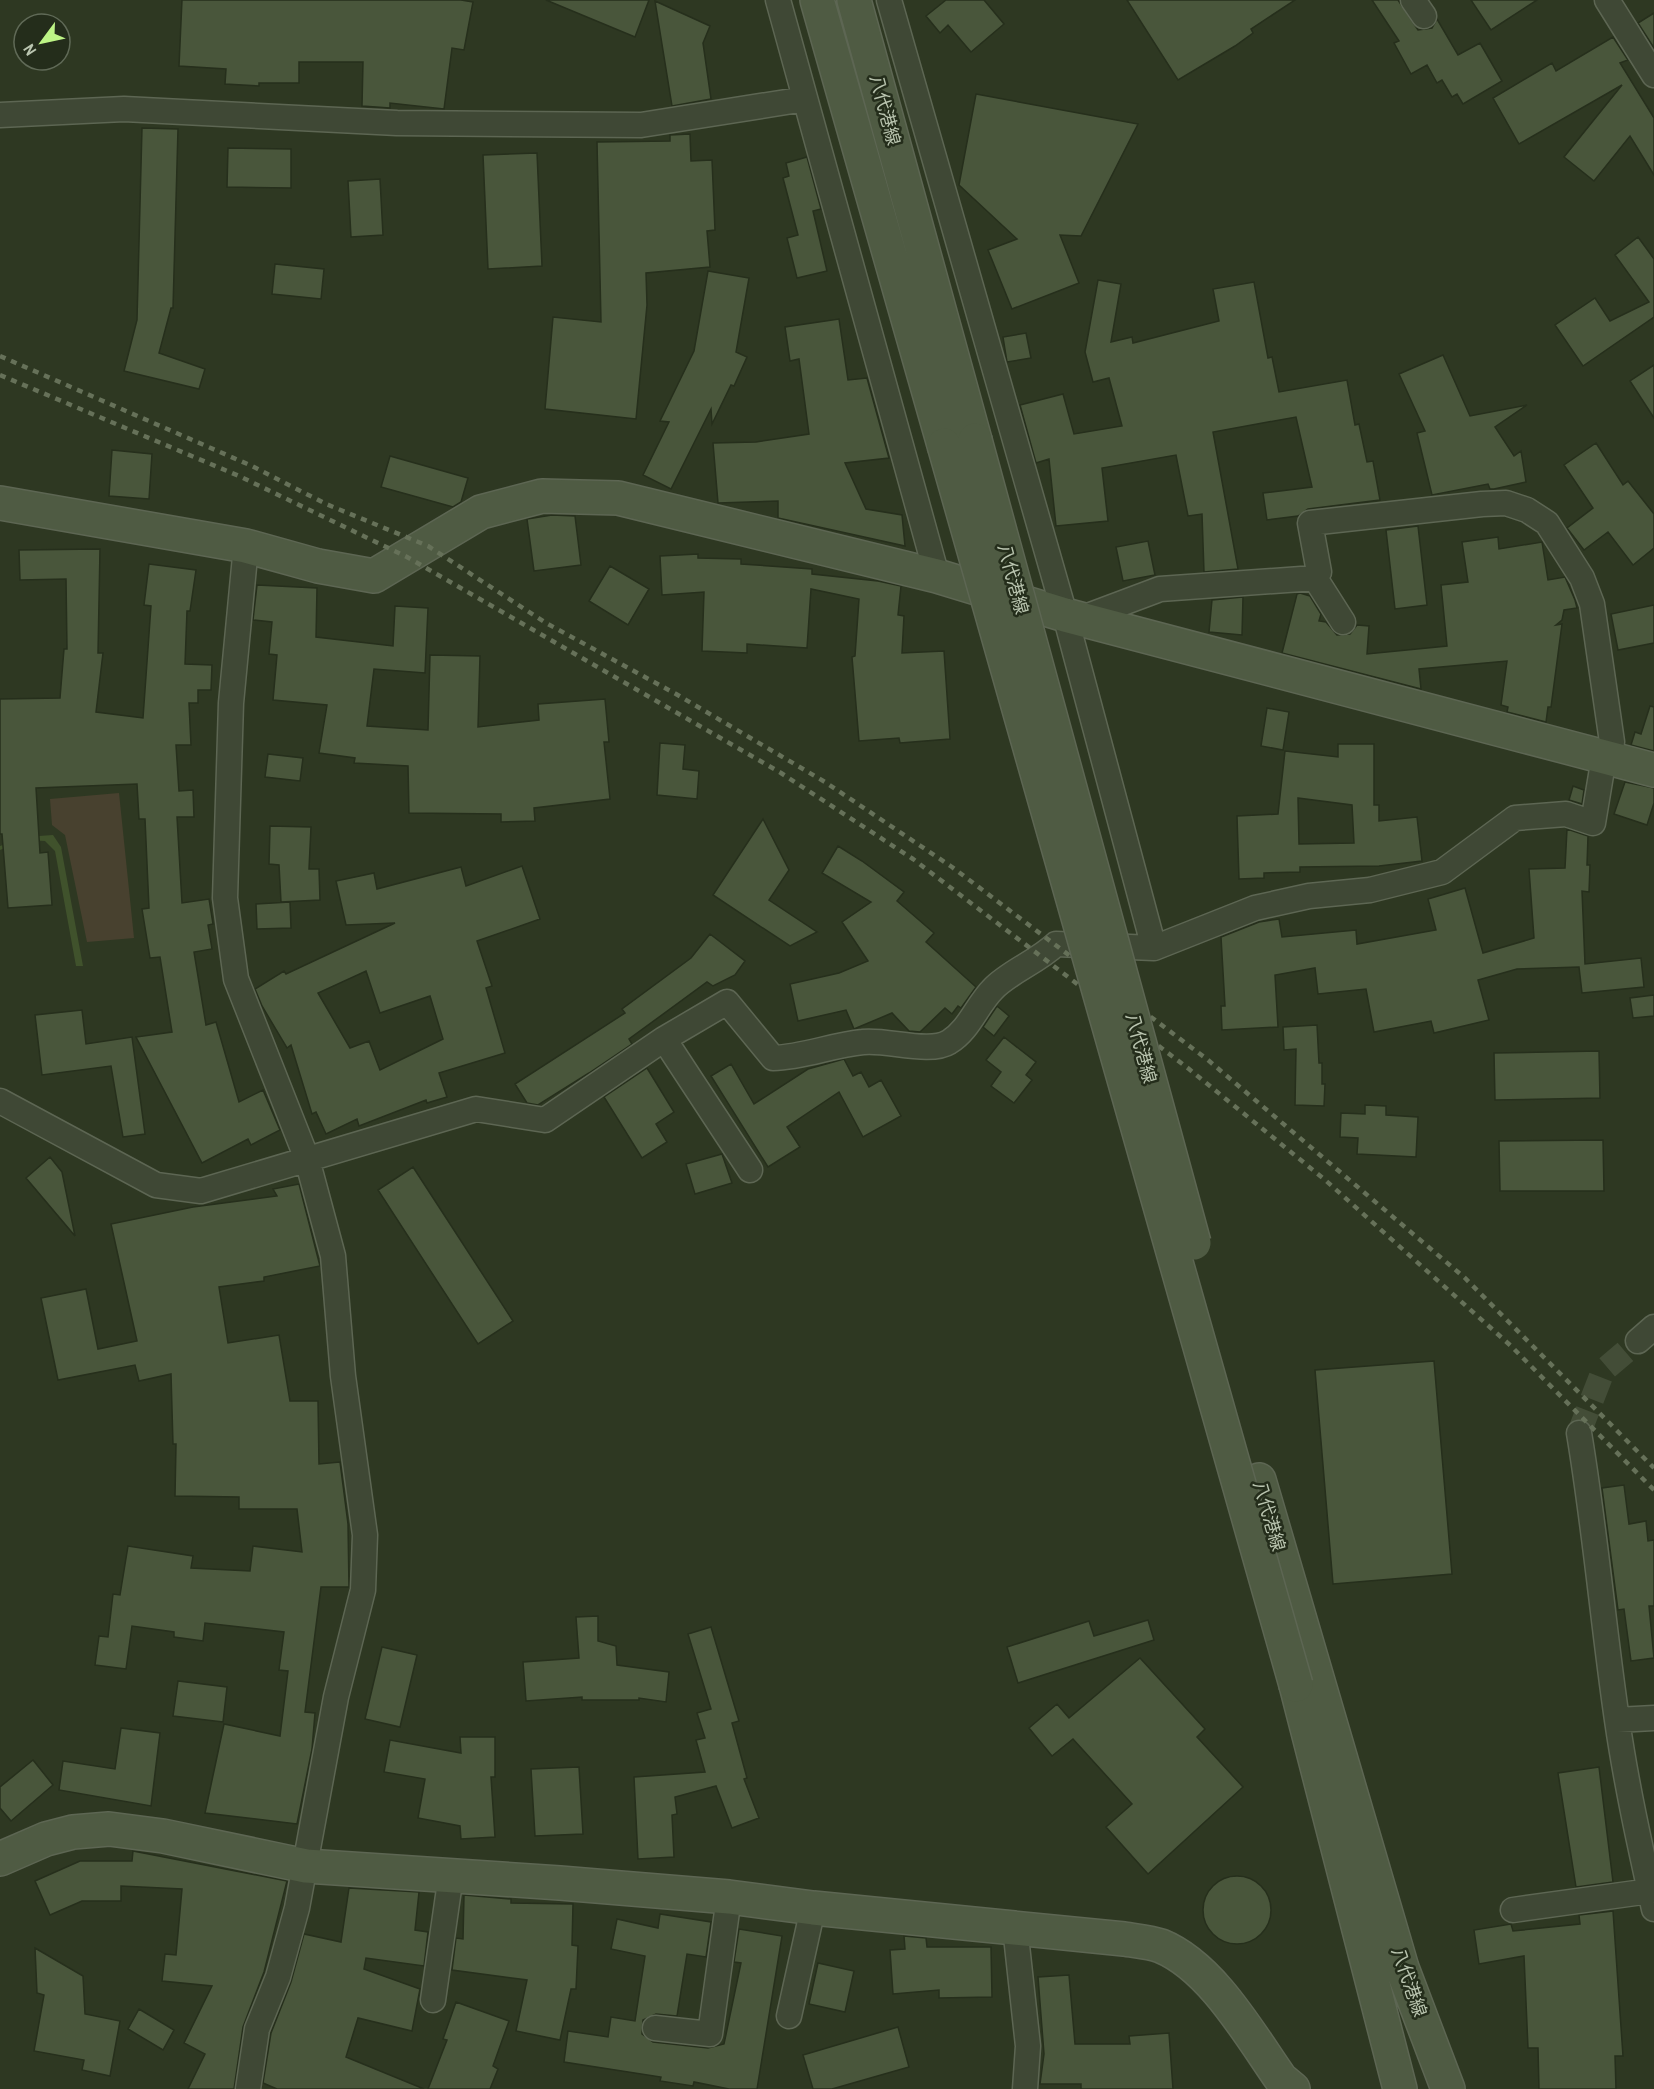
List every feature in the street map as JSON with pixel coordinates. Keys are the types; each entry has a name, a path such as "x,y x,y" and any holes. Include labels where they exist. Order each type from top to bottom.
{"main road":[{"name":"八代港線","path":"817,0 1296,1685 1400,2089"},
{"name":"八代港線","path":"854,0 1259,1480 1402,1968 1448,2089"},
{"path":"0,503 246,546 318,566 374,576 481,512 542,496 618,498 937,576 1065,615 1654,770"},
{"path":"0,1859 46,1839 73,1832 109,1829 163,1836 306,1866 729,1897 813,1908 1015,1927 1133,1941 1160,1946 1189,1962 1226,2001 1281,2079 1293,2089"}],"street":[{"path":"778,0 937,576"},
{"path":"889,0 1065,615 1154,948"},
{"path":"1607,0 1654,75"},
{"path":"0,115 124,109 397,123 641,125 805,99"},
{"path":"0,1101 156,1185 201,1191 476,1109 545,1119 664,1039 727,1002 773,1058 798,1057 864,1042 931,1046 948,1043 962,1031 993,988 1042,957 1056,944 1154,948 1255,908 1309,896 1370,890 1442,872 1515,818 1566,814 1593,824 1604,757 1612,742 1592,604 1582,578 1547,523 1527,510 1506,503 1310,523 1319,572 1315,578"},
{"path":"246,546 231,703 225,898 236,979 307,1159 333,1256 343,1376 365,1535 363,1590 336,1697 306,1866 278,1977 257,2029 248,2089"},
{"path":"1065,615 1088,616 1160,589 1315,578"},
{"path":"1315,578 1343,622"},
{"path":"664,1039 750,1170"},
{"path":"1513,1910 1652,1900 1617,1720 1591,1502 1579,1433"},
{"path":"1617,1720 1654,1718"},
{"path":"434,2000 452,1875"},
{"path":"655,2028 710,2034 729,1897"},
{"path":"789,2016 813,1908"},
{"path":"1015,1927 1028,2046 1025,2089"}],"shaded area":[{"path":"119,793 134,938 87,942 65,835 52,825 50,799"},
{"path":"53,835 61,847 83,966 76,966 55,851 45,841 26,840 0,850 0,846 25,837"}],"building":[{"path":"182,0 461,0 473,2 464,50 452,48 444,109 390,103 390,108 362,106 363,62 299,62 299,83 259,83 259,86 225,84 226,69 179,66"},
{"path":"546,0 649,0 635,37"},
{"path":"946,0 984,0 1004,24 971,52 948,25 940,33 926,16"},
{"path":"1127,0 1295,0 1251,29 1253,33 1235,46 1178,80"},
{"path":"1372,0 1398,0 1418,30 1432,28 1437,19 1458,55 1480,43 1502,81 1463,104 1457,94 1452,97 1442,80 1437,83 1427,65 1411,74 1394,43 1399,41"},
{"path":"1471,0 1537,0 1491,30"},
{"path":"655,1 710,26 703,43 711,99 672,106"},
{"path":"1654,13 1654,48 1638,23"},
{"path":"1613,37 1628,60 1620,63 1654,118 1654,175 1630,136 1594,181 1564,157 1622,85 1519,144 1493,98 1552,63 1556,71"},
{"path":"976,94 1138,124 1081,236 1060,235 1079,283 1012,309 988,250 1017,239 959,185"},
{"path":"142,128 178,129 173,308 171,308 159,353 205,369 199,389 124,371 137,320"},
{"path":"690,134 691,161 712,160 715,230 707,231 710,267 646,273 647,305 636,419 545,409 553,317 601,322 597,142 670,141 670,135"},
{"path":"228,148 291,149 291,188 227,187"},
{"path":"537,153 542,266 488,269 483,155"},
{"path":"807,157 821,209 813,211 827,271 797,278 787,238 798,235 783,178 789,176 786,163"},
{"path":"380,179 383,235 351,237 348,181"},
{"path":"1638,237 1654,259 1654,317 1583,366 1555,325 1595,298 1610,321 1649,302 1615,255"},
{"path":"275,264 324,269 321,299 272,294"},
{"path":"708,271 749,278 736,352 747,357 734,386 731,385 712,424 711,409 671,489 643,475 669,422 660,421 694,351"},
{"path":"1098,280 1121,284 1111,342 1132,337 1133,343 1219,321 1213,289 1254,282 1268,358 1272,357 1279,392 1347,380 1355,425 1359,424 1367,462 1373,461 1380,500 1308,509 1298,516 1267,520 1263,493 1312,487 1296,417 1213,432 1238,569 1204,572 1202,514 1188,516 1176,455 1102,468 1108,521 1056,526 1049,459 1036,463 1020,405 1063,394 1074,434 1122,426 1109,378 1093,382 1085,352"},
{"path":"839,319 848,380 867,378 889,458 845,463 866,509 902,515 905,546 778,518 778,501 718,503 713,443 756,442 809,434 799,359 790,361 785,327"},
{"path":"1026,333 1031,358 1007,362 1003,337"},
{"path":"1443,355 1470,416 1527,405 1495,427 1514,456 1521,451 1526,482 1494,489 1490,489 1488,484 1432,495 1417,433 1425,431 1399,374"},
{"path":"1654,365 1654,418 1630,381"},
{"path":"1596,443 1623,485 1628,481 1654,514 1654,548 1633,565 1608,532 1584,550 1567,528 1593,508 1564,465"},
{"path":"112,450 152,454 149,499 109,496"},
{"path":"390,456 468,478 461,502 453,507 381,487"},
{"path":"552,515 575,516 581,565 534,571 527,519"},
{"path":"1418,526 1427,605 1395,609 1386,530"},
{"path":"1498,537 1499,549 1542,542 1548,580 1565,577 1575,600 1577,608 1564,610 1562,620 1556,625 1562,624 1551,707 1548,707 1546,722 1507,712 1508,707 1501,705 1507,661 1419,669 1421,689 1282,653 1297,594 1300,593 1310,596 1321,614 1319,621 1326,622 1337,635 1350,634 1357,625 1369,626 1367,654 1447,646 1441,585 1468,582 1462,542"},
{"path":"1148,541 1155,575 1123,581 1116,547"},
{"path":"100,549 98,653 103,653 96,712 143,718 151,606 144,605 149,564 196,570 190,611 187,611 185,664 212,665 211,690 198,690 198,703 189,703 191,745 176,745 179,791 193,790 194,817 177,817 182,903 209,899 213,924 208,925 212,949 194,952 206,1025 216,1022 239,1102 263,1090 280,1130 251,1145 248,1139 202,1163 136,1037 172,1032 160,957 150,958 142,909 149,908 145,819 139,819 137,784 36,788 40,853 48,852 52,905 8,908 2,834 0,834 0,699 60,698 64,649 67,649 66,579 20,580 19,550"},
{"path":"698,554 698,558 741,559 741,564 812,569 812,574 878,581 901,586 898,615 904,616 902,653 944,651 950,739 900,743 899,738 859,741 852,657 855,656 859,599 811,589 807,648 747,644 747,653 702,651 704,592 662,595 660,556"},
{"path":"610,566 649,589 628,625 589,601"},
{"path":"257,585 317,588 316,637 393,646 395,606 428,608 425,673 374,669 367,726 428,730 430,655 480,656 478,727 539,720 538,704 605,699 609,742 604,742 610,799 534,808 535,821 501,822 501,814 409,813 408,766 354,763 355,758 319,753 327,705 273,700 277,655 269,654 272,622 253,620"},
{"path":"1243,597 1242,635 1209,632 1212,600"},
{"path":"1654,605 1654,643 1618,650 1611,614"},
{"path":"1650,706 1654,707 1654,751 1631,745 1635,732 1641,734"},
{"path":"1267,708 1289,712 1283,750 1261,746"},
{"path":"660,743 685,745 683,769 699,771 697,799 657,795"},
{"path":"1338,744 1374,744 1374,805 1379,805 1379,821 1417,817 1422,861 1379,866 1300,867 1300,872 1264,873 1264,878 1239,879 1237,816 1278,814 1285,751 1338,757","holes":["1298,798 1352,805 1354,843 1299,844"]},
{"path":"268,754 303,758 300,781 265,777"},
{"path":"1625,782 1654,788 1654,803 1647,825 1614,814"},
{"path":"1573,786 1584,790 1582,804 1569,800"},
{"path":"763,819 789,870 769,900 817,932 790,946 713,895"},
{"path":"270,826 311,827 309,869 319,869 320,900 281,902 279,865 269,864"},
{"path":"1567,829 1588,836 1589,892 1582,891 1585,964 1641,958 1644,987 1582,993 1579,967 1517,969 1478,980 1489,1020 1434,1033 1431,1021 1374,1032 1366,989 1318,994 1315,968 1275,975 1278,1027 1222,1030 1221,1006 1225,1006 1221,937 1259,922 1279,919 1282,937 1356,930 1357,944 1436,930 1428,899 1465,888 1483,953 1534,938 1529,869 1565,868"},
{"path":"838,846 904,892 897,901 934,933 926,942 976,987 961,1008 958,1006 952,1014 945,1008 920,1032 909,1031 892,1013 854,1029 846,1010 798,1021 790,984 839,973 868,961 842,922 871,902 822,873"},
{"path":"522,866 540,919 477,941 492,986 486,988 505,1053 439,1073 447,1097 427,1103 426,1100 359,1126 357,1119 326,1134 316,1112 312,1114 291,1045 287,1048 262,1006 255,989 284,971 286,974 395,923 346,925 336,881 374,873 377,889 461,867 466,886","holes":["366,971 380,1013 430,996 443,1039 380,1070 369,1041 350,1048 318,993"]},
{"path":"290,902 291,928 257,929 256,904"},
{"path":"710,934 745,961 735,975 713,986 707,982 629,1039 632,1044 589,1073 538,1105 527,1103 515,1084 625,1013 622,1009 691,958"},
{"path":"1654,995 1654,1016 1633,1018 1630,998"},
{"path":"997,1006 1009,1016 994,1036 983,1027"},
{"path":"82,1010 86,1044 132,1037 145,1134 123,1137 111,1066 42,1075 35,1015"},
{"path":"1317,1025 1319,1063 1322,1063 1322,1084 1325,1084 1324,1106 1295,1105 1296,1049 1284,1050 1283,1027"},
{"path":"1004,1037 1036,1062 1026,1075 1032,1080 1014,1103 991,1086 1001,1072 986,1060"},
{"path":"1599,1051 1600,1098 1495,1100 1494,1053"},
{"path":"844,1059 853,1076 861,1072 869,1087 881,1080 901,1116 863,1137 839,1092 787,1127 800,1147 768,1167 711,1076 731,1064 754,1104 808,1069"},
{"path":"647,1068 674,1112 656,1124 667,1142 642,1158 604,1097"},
{"path":"1365,1105 1386,1106 1386,1115 1418,1117 1416,1157 1357,1154 1358,1138 1340,1137 1341,1113 1365,1114"},
{"path":"1603,1140 1604,1191 1500,1191 1499,1141"},
{"path":"722,1154 732,1183 695,1194 686,1164"},
{"path":"50,1157 62,1172 75,1236 26,1178"},
{"path":"413,1167 513,1321 478,1344 378,1190"},
{"path":"299,1184 320,1266 264,1277 264,1281 219,1287 228,1343 279,1335 290,1401 318,1401 319,1464 340,1462 348,1524 349,1587 321,1587 305,1712 315,1713 312,1749 297,1824 205,1813 224,1724 280,1736 288,1671 279,1670 284,1632 205,1623 203,1641 174,1637 174,1632 132,1626 126,1669 95,1665 99,1636 108,1637 113,1594 120,1595 128,1546 193,1556 191,1568 250,1571 253,1546 302,1552 297,1509 239,1509 239,1497 175,1496 176,1444 173,1444 171,1374 139,1381 135,1365 58,1380 41,1298 86,1289 98,1349 137,1341 111,1224 193,1207 277,1196 273,1189"},
{"path":"1434,1361 1452,1574 1333,1584 1315,1370"},
{"path":"1624,1485 1629,1524 1646,1521 1648,1541 1654,1540 1654,1606 1649,1606 1654,1658 1631,1661 1624,1609 1618,1610 1602,1488"},
{"path":"598,1616 598,1641 616,1646 617,1665 669,1672 666,1702 639,1698 639,1700 582,1700 582,1697 526,1701 523,1662 579,1658 576,1617"},
{"path":"1148,1620 1154,1640 1018,1683 1007,1647 1089,1621 1094,1636"},
{"path":"711,1627 739,1721 732,1723 747,1778 744,1779 759,1818 732,1828 716,1786 675,1797 677,1814 672,1815 674,1857 638,1859 634,1777 705,1772 696,1740 705,1738 697,1713 711,1709 688,1634"},
{"path":"382,1647 417,1655 400,1727 365,1719"},
{"path":"1140,1658 1205,1729 1197,1737 1243,1787 1148,1874 1106,1827 1132,1804 1073,1739 1052,1756 1029,1728 1057,1704 1069,1718"},
{"path":"178,1681 227,1687 223,1722 173,1716"},
{"path":"121,1728 160,1733 151,1806 59,1790 63,1761 115,1769"},
{"path":"460,1737 495,1737 495,1777 491,1777 495,1837 461,1839 460,1826 418,1818 425,1779 384,1772 390,1740 461,1753"},
{"path":"33,1760 53,1785 11,1821 0,1808 0,1787"},
{"path":"579,1767 583,1834 535,1836 531,1769"},
{"path":"1599,1767 1613,1882 1576,1887 1558,1773"},
{"path":"133,1851 287,1881 264,1972 243,2027 234,2089 188,2089 205,2054 184,2043 212,1986 162,1981 165,1954 176,1955 182,1889 121,1886 121,1901 82,1901 50,1915 35,1881 80,1861 132,1861"},
{"path":"1237,1876 1250,1879 1261,1886 1268,1897 1271,1910 1268,1923 1261,1934 1250,1941 1237,1944 1224,1941 1213,1934 1206,1923 1203,1910 1206,1897 1213,1886 1224,1879"},
{"path":"349,1888 419,1892 415,1930 428,1932 424,1966 366,1958 364,1969 420,1989 412,2031 358,2018 346,2057 424,2089 277,2089 263,2083 271,2033 291,1982 304,1934 341,1942"},
{"path":"464,1895 511,1899 511,1903 573,1904 572,1945 578,1946 576,1989 571,1989 560,2040 516,2031 527,1980 452,1970 456,1938 463,1939"},
{"path":"1613,1911 1623,2056 1615,2056 1616,2089 1539,2089 1538,2048 1528,2048 1524,1956 1479,1964 1474,1930 1511,1924 1513,1931 1580,1924 1579,1915"},
{"path":"660,1914 711,1922 706,1957 687,1954 677,2016 656,2014 643,2020 642,2034 653,2042 708,2048 724,2044 741,1963 734,1962 739,1929 782,1936 757,2089 729,2089 694,2082 693,2086 660,2081 661,2077 564,2062 568,2031 608,2037 611,2017 635,2021 645,1956 611,1949 617,1919 658,1928"},
{"path":"904,1936 926,1938 927,1947 991,1947 992,1997 939,1998 939,1990 893,1994 890,1950 905,1949"},
{"path":"35,1948 83,1976 85,2014 120,2021 110,2076 82,2070 84,2060 34,2051 44,1995 37,1993"},
{"path":"818,1963 854,1971 845,2012 809,2004"},
{"path":"1069,1975 1075,2044 1130,2044 1129,2036 1169,2033 1173,2089 1081,2089 1081,2084 1040,2084 1044,2054 1038,1977"},
{"path":"456,2002 509,2021 493,2066 498,2069 490,2089 428,2089 447,2040 443,2039"},
{"path":"139,2009 174,2030 163,2050 128,2029"},
{"path":"898,2027 909,2067 832,2089 813,2089 803,2055"}],"tunnel":[{"path":"1579,1433 1603,1371 1638,1341"}],"railway":[{"path":"0,356 252,466 326,504 428,546 546,623 676,694 825,782 952,867 1208,1060 1465,1278 1654,1468"},
{"path":"0,375 239,476 407,557 781,773 913,859 1189,1069 1324,1179 1511,1346 1654,1490"}]}
